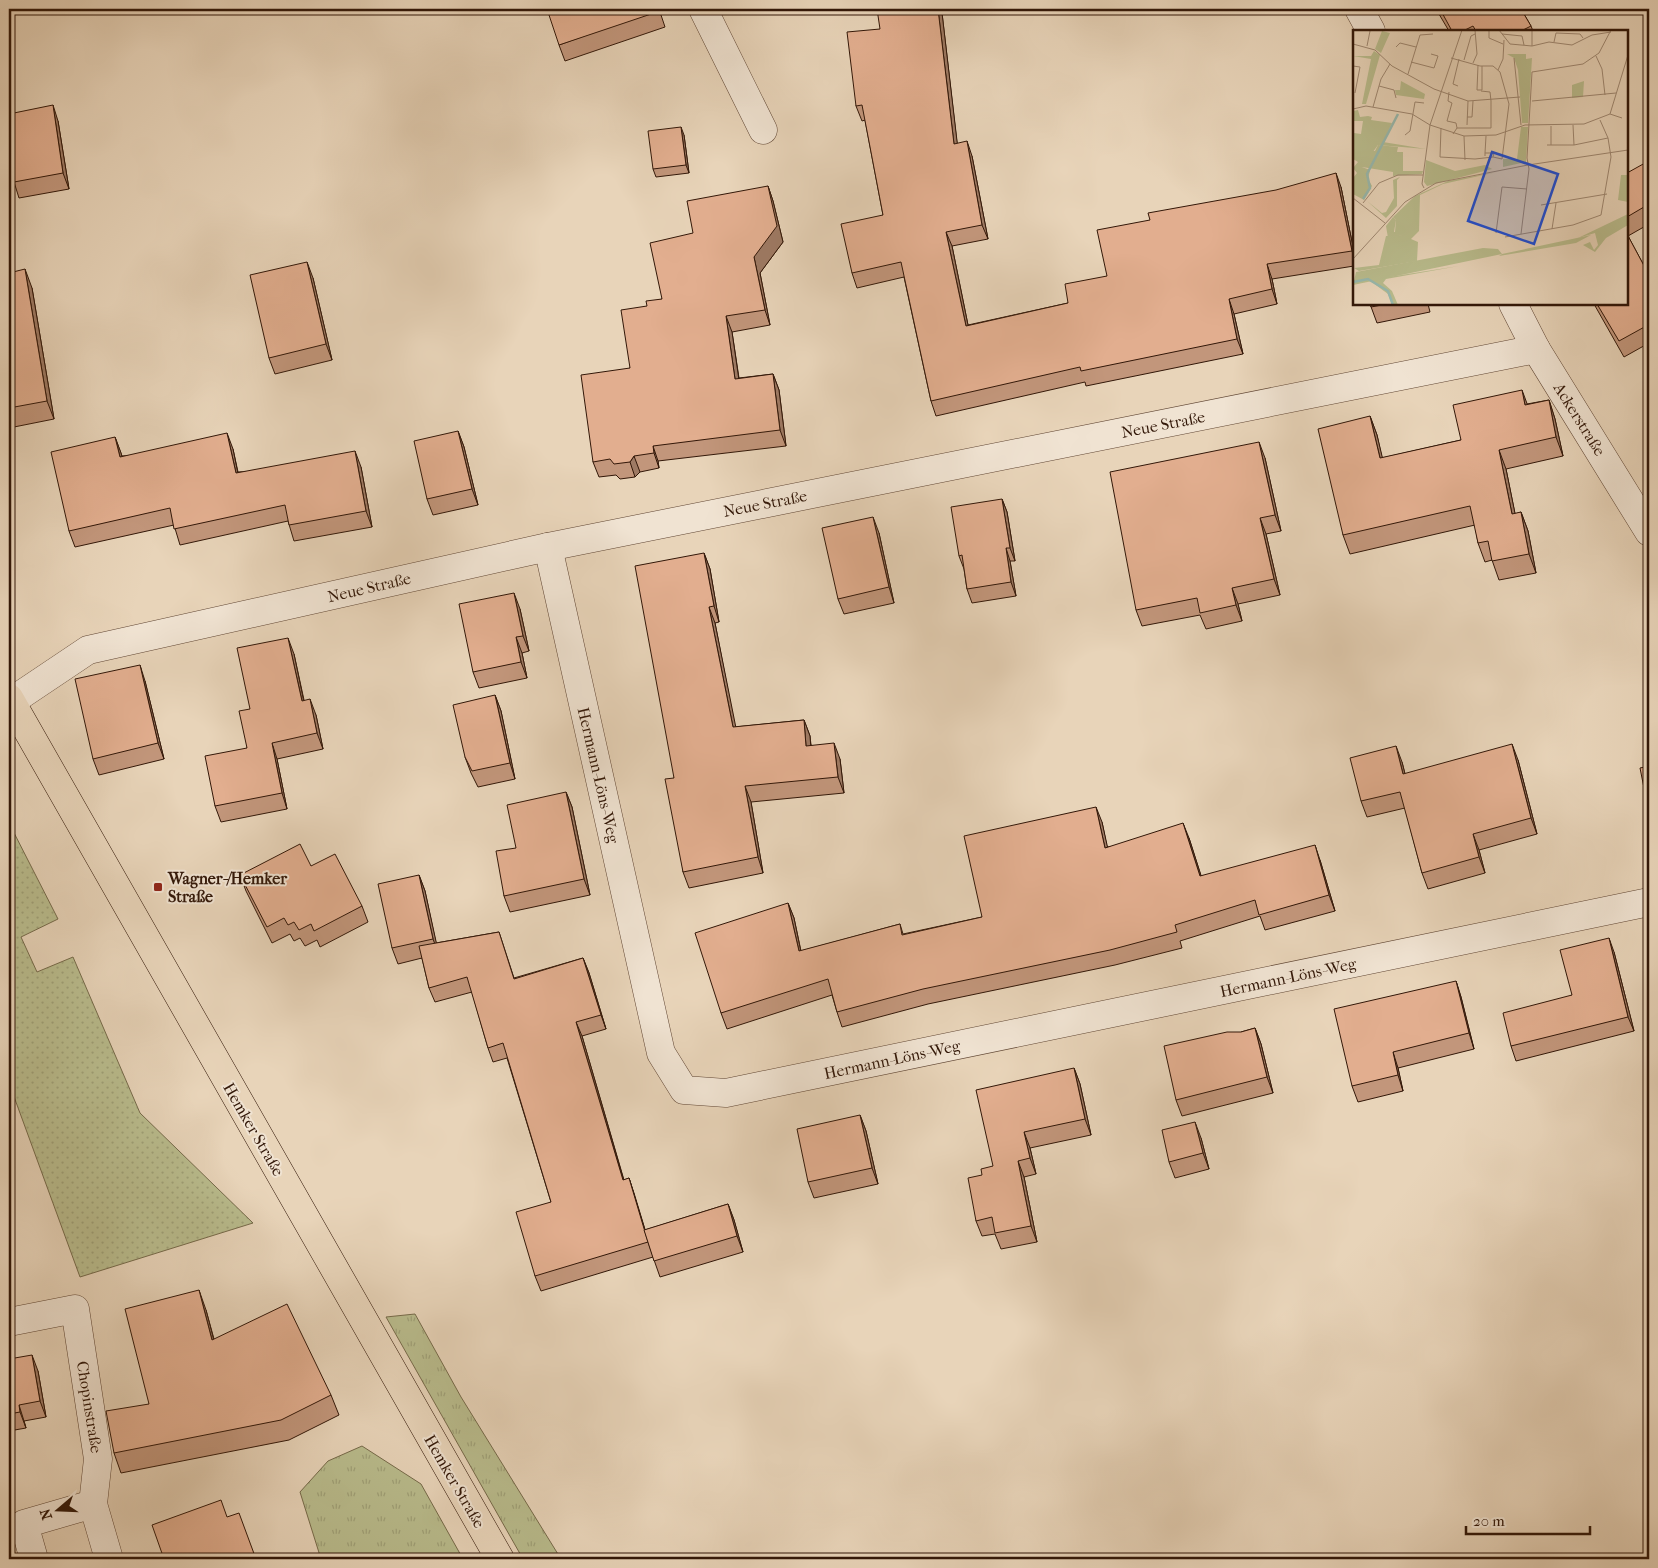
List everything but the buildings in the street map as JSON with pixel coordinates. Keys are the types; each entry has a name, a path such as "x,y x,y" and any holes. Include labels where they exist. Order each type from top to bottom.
{"main road":[{"name":"Hemker Straße","path":"9,701 500,1559"}],"street":[{"path":"703,9 764,130"},
{"path":"1359,9 1370,30"},
{"name":"Ackerstraße","path":"1514,305 1536,349 1649,532"},
{"name":"Neue Straße","path":"9,701 88,650 548,547 1536,349"},
{"name":"Hermann-Löns-Weg","path":"548,547 662,1053 684,1090 726,1093 1649,902"},
{"name":"Chopinstraße","path":"9,1322 75,1309 98,1459 93,1504 109,1559"},
{"path":"34,1559 24,1524 93,1504"}],"green space":[{"path":"9,823 58,919 21,937 37,972 73,957 140,1113 253,1223 80,1277 9,1083"},
{"path":"415,1314 461,1397 561,1559 523,1559 386,1317"},
{"path":"362,1446 421,1484 463,1559 321,1559 300,1492 328,1461"}],"place":[{"name":"Wagner-/Hemker Straße","path":"158,887"}]}
